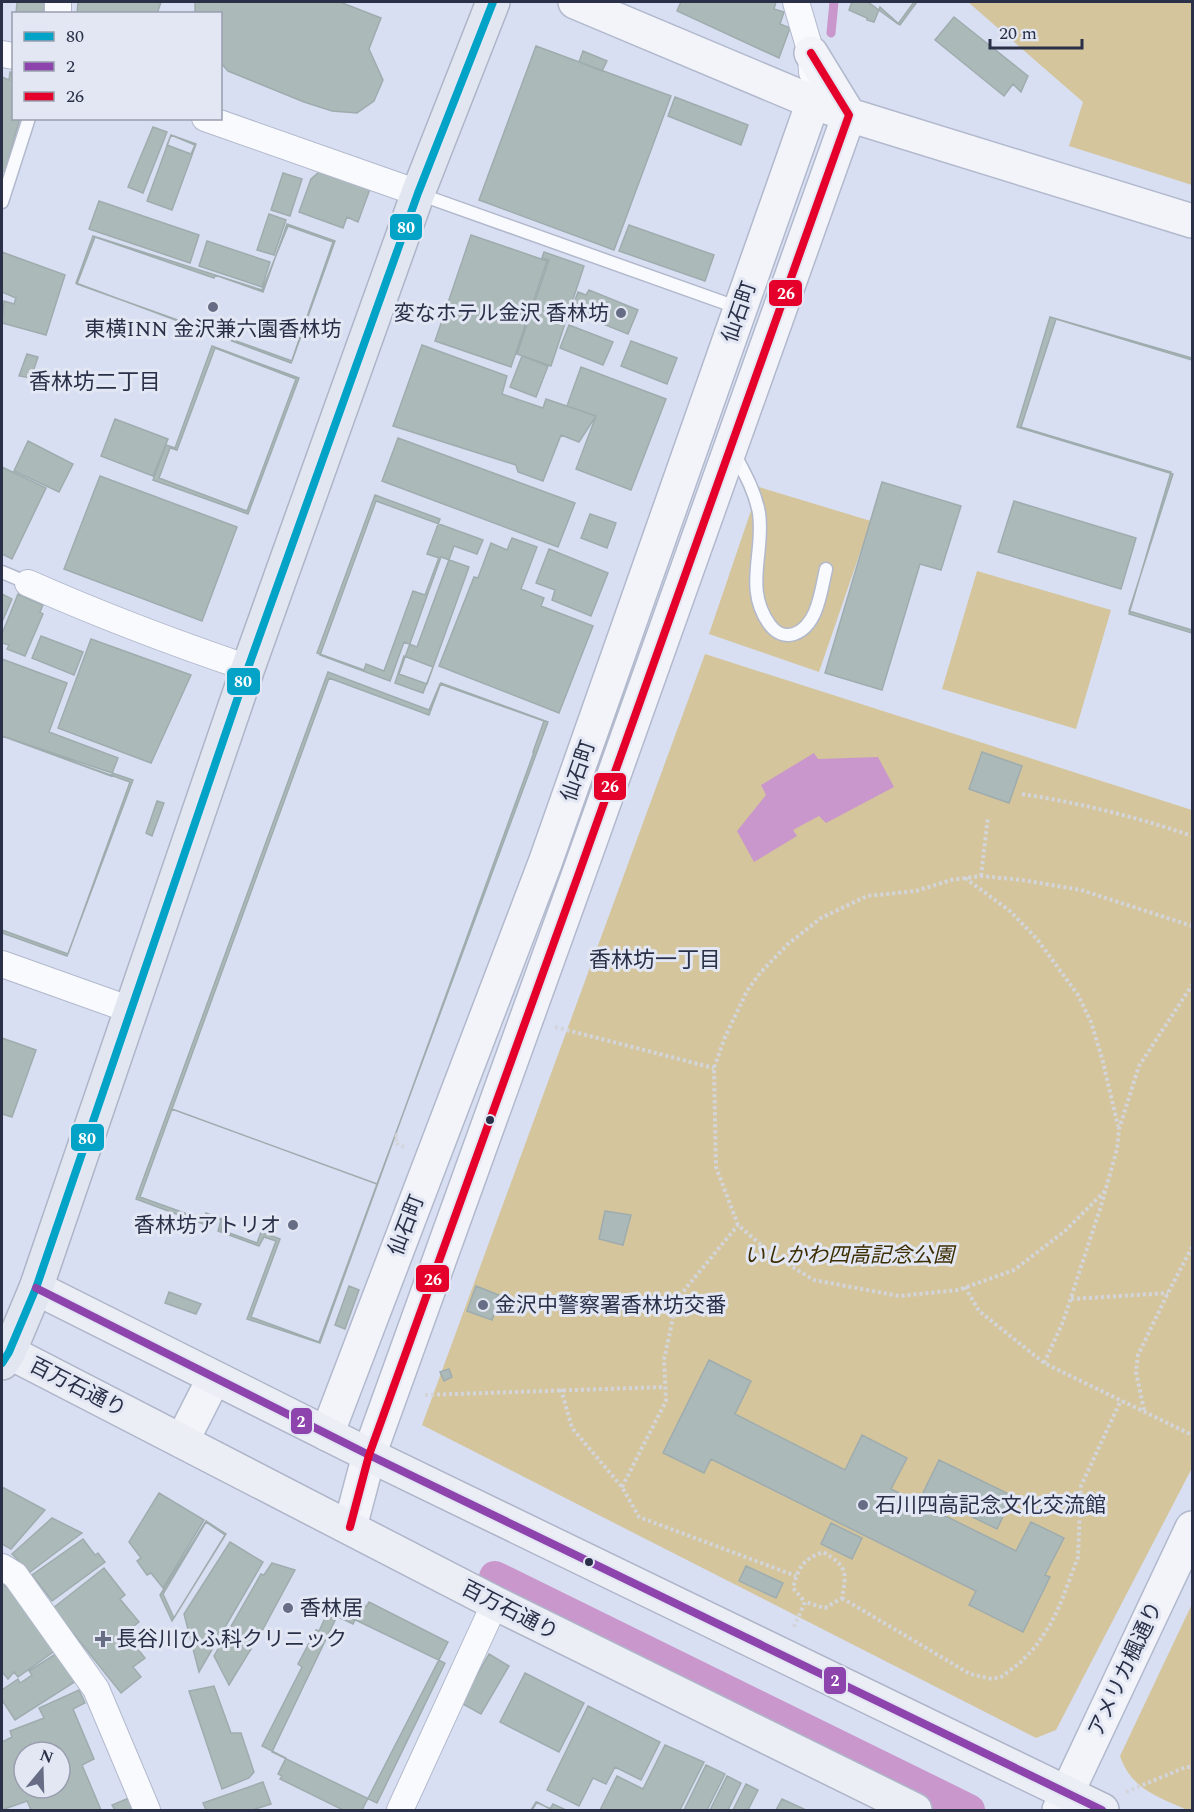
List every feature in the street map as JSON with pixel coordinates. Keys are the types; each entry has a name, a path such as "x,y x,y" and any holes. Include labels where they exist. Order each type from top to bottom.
{"highway":[{"name":"百万石通り","path":"5,1357 36,1288 248,668 418,193 493,2"}],"main road":[{"path":"36,1288 1063,1802 1114,1802"},
{"name":"百万石通り","path":"5,1357 183,1441 495,1603 915,1810"}],"street":[{"path":"575,2 849,115 1192,221"},
{"path":"796,2 811,53 813,102"},
{"path":"811,53 849,115"},
{"name":"仙石町","path":"327,1434 545,863 813,102"},
{"name":"仙石町","path":"350,1527 369,1455 849,115"},
{"path":"211,120 418,193"},
{"path":"670,508 704,520"},
{"path":"28,584 101,614 248,668"},
{"path":"545,863 579,873"},
{"path":"2,964 131,1010"},
{"path":"183,1441 214,1378"},
{"name":"アメリカ楓通り","path":"1063,1802 1192,1528"},
{"path":"2,1567 15,1575 96,1689 147,1810"},
{"path":"400,1810 495,1603"}],"lane":[{"path":"2,202 28,120"},
{"path":"418,193 740,308"},
{"path":"730,447 748,479 759,513 755,573 759,604 774,631 783,635 794,634 803,628 812,617 817,605 826,569"},
{"path":"2,572 28,584"}],"path":[{"path":"1022,794 1065,801 1152,822 1192,836"},
{"path":"981,876 988,817"},
{"path":"1106,1191 1065,1231 1014,1270 958,1290 899,1296 814,1280 774,1256 738,1225 716,1167 714,1068 725,1037 747,991 760,972 788,944 821,918 867,896 916,891 964,878 981,876 1081,890 1192,926"},
{"path":"964,878 1010,911 1037,939 1078,995 1091,1022 1119,1128"},
{"path":"1044,1363 1063,1322 1106,1191 1117,1149 1119,1128 1139,1066 1192,985"},
{"path":"552,1026 714,1068"},
{"path":"395,1135 398,1136 395,1143 408,1148"},
{"path":"622,1487 666,1401 664,1360 676,1299 738,1225"},
{"path":"1144,1411 1136,1372 1138,1355 1192,1247"},
{"path":"965,1287 979,1311 1044,1363 1192,1436"},
{"path":"1071,1299 1168,1293"},
{"path":"416,1395 665,1387"},
{"path":"561,1389 572,1428 622,1487 639,1516 796,1576"},
{"path":"842,1598 970,1674 992,1679 1001,1677 1020,1663 1035,1646 1060,1605 1078,1557 1081,1486 1121,1400"},
{"path":"823,1552 839,1561 847,1576 842,1598 825,1608 805,1602 793,1588 796,1576 810,1557 823,1552"},
{"path":"792,1630 805,1602"},
{"path":"1114,1802 1186,1767 1192,1767"}],"green space":[{"path":"968,2 1192,2 1192,185 1069,146 1083,102"},
{"path":"759,487 871,521 819,672 709,634"},
{"path":"977,571 1111,610 1076,729 942,689"},
{"name":"いしかわ四高記念公園","path":"705,654 1192,810 1192,1468 1056,1730 1036,1738 422,1425"},
{"path":"1192,1604 1192,1810 1187,1810 1156,1796 1139,1784 1131,1777 1120,1756"}],"shaded area":[{"path":"814,753 818,759 878,757 894,787 826,823 819,816 793,830 797,836 754,862 737,831 766,795 761,785"}],"building":[{"path":"17,2 45,2 44,12 16,12"},
{"path":"78,2 161,2 158,12 77,12"},
{"path":"195,2 340,2 381,18 369,49 383,80 374,101 357,113 332,111 304,102 228,71 222,64 222,12 195,12"},
{"path":"681,2 776,2 774,9 784,12 780,24 790,28 779,58 677,11"},
{"path":"852,2 917,2 900,25 880,7 874,22 867,20 849,10"},
{"path":"868,2 914,2 898,24"},
{"path":"954,17 1028,76 1021,92 1013,84 1004,96 935,40"},
{"path":"536,46 671,96 614,250 479,200"},
{"path":"583,51 607,61 602,71 579,62"},
{"path":"10,72 12,72 12,120 19,120 5,172 2,171 2,77 9,80"},
{"path":"675,97 748,125 741,145 668,116"},
{"path":"153,127 167,132 143,193 128,187"},
{"path":"171,135 196,144 172,210 147,201"},
{"path":"171,135 195,145 191,154 167,145"},
{"path":"320,171 370,189 358,222 347,217 343,228 299,212 311,179"},
{"path":"283,173 302,179 290,216 271,210"},
{"path":"99,201 199,235 190,263 89,229"},
{"path":"269,214 286,220 274,255 257,250"},
{"path":"287,224 335,241 292,361 77,284 95,237 214,278 215,275 263,292"},
{"path":"629,225 714,255 705,281 619,251"},
{"path":"288,226 333,242 291,363 76,283 93,236 262,290"},
{"path":"471,235 547,261 511,367 435,341"},
{"path":"207,241 270,262 262,287 199,266"},
{"path":"2,252 65,275 46,335 2,323 4,301 14,304 16,298 2,292"},
{"path":"544,252 584,266 551,366 517,354 549,260 542,258"},
{"path":"589,290 638,310 628,334 571,311 578,292 586,295"},
{"path":"1050,317 1192,358 1192,630 1129,611 1173,474 1017,427"},
{"path":"1056,319 1192,360 1192,633 1129,614 1171,472 1021,427"},
{"path":"569,325 613,342 603,365 560,348"},
{"path":"631,341 677,358 667,384 621,366"},
{"path":"422,345 507,376 502,394 543,408 546,399 596,416 579,442 561,435 543,481 518,472 516,465 393,426"},
{"path":"212,346 299,378 248,514 153,480 166,445 175,448"},
{"path":"215,348 296,379 247,511 159,478 170,448 177,450"},
{"path":"27,354 38,357 31,378 19,376"},
{"path":"522,356 548,366 536,397 510,387"},
{"path":"581,367 666,399 631,490 576,469 596,416 567,406"},
{"path":"115,419 168,439 153,476 101,456"},
{"path":"398,438 575,503 558,547 382,481"},
{"path":"28,441 73,464 59,492 14,471"},
{"path":"2,467 46,488 12,559 2,554"},
{"path":"100,476 237,527 202,621 64,569"},
{"path":"882,482 961,506 941,570 920,564 882,690 825,673"},
{"path":"375,495 440,519 427,554 439,558 425,595 413,591 384,671 366,664 364,670 317,653"},
{"path":"376,501 483,540 477,554 454,546 417,647 404,642 390,681 320,655"},
{"path":"1014,501 1136,538 1121,589 998,552"},
{"path":"590,514 616,523 607,548 581,538"},
{"path":"512,538 537,547 521,589 544,598 541,606 593,626 559,713 439,666 474,577 478,578 491,543 507,550"},
{"path":"549,549 608,573 591,616 552,600 555,590 536,583"},
{"path":"441,557 469,567 427,684 399,674"},
{"path":"2,594 12,599 2,622"},
{"path":"18,594 43,605 40,612 43,614 25,656 7,649 9,645 2,643 2,634"},
{"path":"41,636 83,652 74,675 32,658"},
{"path":"91,639 191,675 151,763 58,728"},
{"path":"404,656 433,667 423,693 395,683"},
{"path":"2,659 67,683 49,732 118,758 111,776 2,736"},
{"path":"328,672 429,710 440,684 544,721 320,1343 247,1319 276,1241 264,1237 259,1246 218,1231 221,1220 209,1216 206,1225 136,1199"},
{"path":"329,678 429,715 441,683 548,722 377,1184 172,1109"},
{"path":"2,736 130,782 68,954 2,930"},
{"path":"2,736 133,780 67,956 2,933"},
{"path":"982,752 1022,766 1009,803 969,789"},
{"path":"157,801 164,803 152,836 146,833"},
{"path":"2,1038 36,1050 12,1117 2,1114"},
{"name":"香林坊アトリオ","path":"172,1109 377,1184 319,1342 251,1317 280,1239 261,1232 257,1243 221,1230 225,1220 206,1213 204,1220 140,1197"},
{"path":"605,1211 631,1215 623,1245 599,1239"},
{"path":"349,1286 359,1290 345,1329 335,1325"},
{"name":"金沢中警察署香林坊交番","path":"476,1286 501,1296 492,1320 467,1311"},
{"path":"169,1292 201,1304 196,1314 165,1303"},
{"name":"石川四高記念文化交流館","path":"709,1360 751,1381 735,1414 845,1470 862,1435 907,1458 891,1489 1016,1551 1031,1522 1064,1538 1045,1575 1050,1577 1023,1632 969,1605 976,1591 711,1459 704,1473 663,1453"},
{"path":"449,1369 452,1377 444,1381 440,1372"},
{"path":"939,1460 1013,1496 997,1529 923,1493"},
{"path":"2,1487 45,1510 11,1549 2,1544"},
{"path":"159,1493 204,1520 163,1588 151,1573 147,1575 137,1561 141,1558 129,1542"},
{"path":"52,1518 82,1533 30,1572 12,1554"},
{"path":"206,1521 226,1534 172,1621 160,1595"},
{"path":"206,1522 225,1535 174,1618 163,1594"},
{"path":"831,1523 862,1538 852,1559 821,1544"},
{"path":"83,1539 95,1555 98,1553 105,1562 52,1601 32,1575"},
{"path":"230,1542 263,1562 199,1672 184,1614"},
{"path":"272,1563 295,1570 229,1685 214,1656 261,1574 264,1575"},
{"path":"746,1566 783,1583 776,1598 739,1581"},
{"path":"104,1568 125,1595 120,1599 139,1622 125,1633 145,1658 133,1667 141,1677 121,1693 53,1608"},
{"path":"2,1584 18,1595 56,1650 18,1677 14,1672 8,1679 2,1672"},
{"path":"369,1602 448,1642 362,1810 343,1810 280,1779 282,1776 278,1774 286,1758 262,1746 302,1667 298,1664 326,1616 330,1619 332,1614 353,1624 363,1604 366,1607"},
{"path":"339,1612 445,1663 377,1803 272,1752"},
{"path":"57,1653 76,1681 15,1720 2,1700 2,1690 18,1679 20,1683 32,1675 29,1671"},
{"path":"489,1654 509,1666 481,1714 461,1703"},
{"path":"525,1673 584,1703 559,1752 500,1722"},
{"path":"214,1686 231,1733 241,1733 254,1772 249,1778 222,1789 189,1691"},
{"path":"79,1690 85,1703 73,1709 94,1759 82,1765 101,1810 31,1810 27,1801 2,1810 2,1742 12,1737 10,1731 44,1718 39,1708"},
{"path":"588,1706 660,1742 641,1780 615,1767 606,1784 593,1778 579,1806 547,1790"},
{"path":"665,1745 704,1762 680,1810 600,1810 617,1776 643,1789"},
{"path":"706,1765 725,1774 707,1810 684,1810"},
{"path":"727,1776 741,1783 728,1810 710,1810"},
{"path":"263,1782 271,1804 252,1810 206,1810 203,1803"},
{"path":"746,1784 758,1790 748,1810 733,1810"},
{"path":"129,1798 135,1810 115,1810 112,1805"},
{"path":"782,1799 806,1810 776,1810"},
{"path":"536,1802 553,1810 531,1810"},
{"path":"537,1802 550,1809 553,1804 566,1810 532,1810"}],"waterway":[{"path":"831,33 834,2"},
{"path":"495,1577 969,1810"}],"transit line":[{"name":"80","path":"2,1363 9,1352 36,1288 248,668 418,193 493,2"},
{"name":"26","path":"350,1527 369,1455 849,115 811,53"},
{"name":"2","path":"36,1288 369,1455 1102,1810"}],"place":[{"name":"東横INN 金沢兼六園香林坊","path":"213,307"},
{"name":"変なホテル金沢 香林坊","path":"621,313"},
{"name":"香林坊アトリオ","path":"293,1225"},
{"name":"金沢中警察署香林坊交番","path":"483,1305"},
{"name":"石川四高記念文化交流館","path":"863,1505"},
{"name":"香林居","path":"288,1608"},
{"name":"長谷川ひふ科クリニック","path":"103,1639"}],"district":[{"name":"香林坊二丁目","path":"95,381"},
{"name":"香林坊一丁目","path":"655,959"}]}
